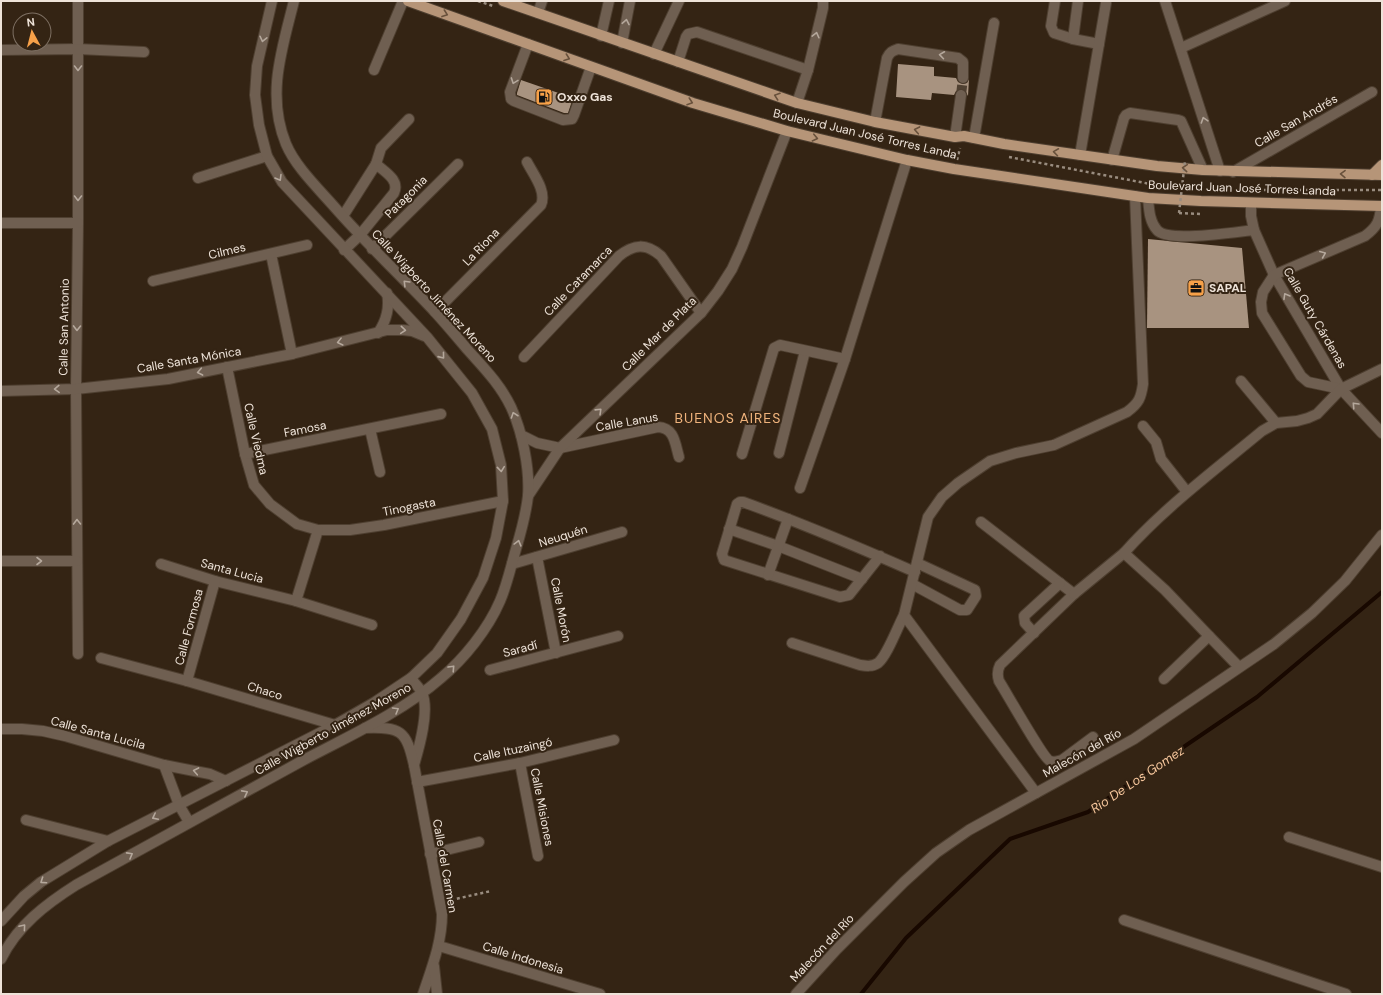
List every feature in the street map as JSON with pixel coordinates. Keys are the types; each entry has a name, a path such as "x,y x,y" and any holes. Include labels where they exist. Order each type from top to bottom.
{"main road":[{"name":"Boulevard Juan José Torres Landa","path":"408,1 693,103 787,131 907,160 954,169 1148,198 1201,202 1381,206"},
{"name":"Boulevard Juan José Torres Landa","path":"503,1 797,103 875,122 1004,144 1156,166 1233,172 1377,175"},
{"path":"1377,175 1382,165"}],"street":[{"name":"Calle San Antonio","path":"78,1 76,389 78,654"},
{"name":"Calle Wigberto Jiménez Moreno","path":"1,921 24,896 40,882 108,841 335,725 375,702 411,678 437,653 461,619 482,578 496,538 503,501 501,465 492,429 472,392 427,337 282,182 267,156 258,125 255,94 257,66 272,1"},
{"name":"Calle Wigberto Jiménez Moreno","path":"1,958 25,924 49,902 76,885 363,728 422,693 444,676 467,652 485,628 500,601 512,564 522,528 528,496 526,465 521,435 512,408 500,386 435,312 372,249 342,216 303,171 287,145 278,117 276,88 279,58 294,1"},
{"path":"374,70 403,1"},
{"path":"538,13 542,1"},
{"path":"601,36 609,1"},
{"path":"622,43 630,1"},
{"path":"654,54 679,1"},
{"path":"797,103 808,70 823,8 822,1"},
{"path":"1055,1 1051,26 1054,33 1073,39 1099,44"},
{"path":"1073,39 1078,1"},
{"path":"1165,1 1220,171"},
{"path":"1181,48 1285,1"},
{"path":"1080,155 1106,3"},
{"path":"965,137 994,23"},
{"path":"678,62 686,36 696,32 808,70"},
{"path":"528,44 510,92 511,99 563,120 572,119 591,67"},
{"path":"1,50 78,49 144,52"},
{"path":"875,122 887,58 889,53 893,50 898,49 958,58 963,62 963,78"},
{"name":"Calle San Andrés","path":"1233,172 1372,92"},
{"path":"961,95 965,137"},
{"path":"1112,160 1124,118 1126,115 1130,114 1181,121 1203,170"},
{"path":"342,216 376,164 382,148 409,119"},
{"name":"Calle Mar de Plata","path":"528,496 560,448 701,313 718,290 732,269 787,131"},
{"path":"198,178 267,156"},
{"path":"800,488 845,359 907,160"},
{"name":"La Riona","path":"435,312 541,205 543,200 542,193 527,162"},
{"path":"344,250 360,235 396,189 394,180 376,164"},
{"name":"Patagonia","path":"372,249 458,164"},
{"path":"792,643 860,665 870,666 877,663 883,657 904,615 928,517 942,497 958,483 990,461 1016,453 1054,446 1127,412 1135,406 1141,397 1143,384 1135,196"},
{"path":"1148,198 1152,222 1158,231 1166,235 1179,237 1254,230"},
{"name":"Calle Guty Cárdenas","path":"1251,203 1251,216 1254,230 1274,275 1341,389 1382,433"},
{"path":"1341,389 1308,382 1301,376 1262,313 1260,302 1263,292 1274,275 1365,236 1376,226 1380,218 1381,206"},
{"path":"1,223 78,222"},
{"name":"Cilmes","path":"153,282 307,245"},
{"name":"Calle Catamarca","path":"524,357 618,256 628,249 640,246 653,249 662,256 701,313"},
{"path":"271,254 292,354"},
{"path":"378,333 386,321 388,314 387,293"},
{"name":"Calle Santa Mónica","path":"1,391 76,389 168,379 292,354 395,329 420,333 427,337"},
{"path":"742,454 774,348 780,345 845,359"},
{"path":"779,453 805,350"},
{"name":"Calle Viedma","path":"226,367 244,454 254,485 270,504 297,524 318,530"},
{"path":"1093,737 1062,760 1051,762 1047,759 999,681 997,671 1000,665 1074,594 1124,553 1136,539 1187,492 1262,431 1276,423 1308,418 1317,414 1341,389 1382,369"},
{"path":"1241,381 1276,423"},
{"name":"Famosa","path":"244,454 441,414"},
{"path":"1143,426 1156,442 1164,463 1187,492"},
{"name":"Calle Lanus","path":"560,448 664,427 670,430 679,457"},
{"path":"370,429 380,472"},
{"path":"521,435 536,444 560,448"},
{"name":"Tinogasta","path":"318,530 350,530 384,525 503,501"},
{"path":"880,556 849,595 840,597 724,560 722,554 737,504 743,502 880,556 975,590 976,596 967,610 960,610 912,584"},
{"path":"768,575 788,519"},
{"path":"981,522 1074,594"},
{"path":"729,529 778,546 862,579"},
{"path":"296,601 318,530"},
{"name":"Neuquén","path":"512,564 622,532"},
{"name":"Malecón del Río","path":"796,994 837,949 904,882 936,853 969,830 1134,739 1274,644 1312,613 1346,581 1382,535"},
{"path":"1124,553 1165,590 1239,667"},
{"name":"Calle Morón","path":"537,557 556,653 618,636"},
{"path":"1,561 77,561"},
{"name":"Santa Lucia","path":"162,564 215,581 296,601 372,624"},
{"name":"Calle Formosa","path":"187,681 215,581"},
{"path":"1034,633 1025,623 1024,616 1060,583"},
{"path":"904,615 1036,793"},
{"path":"1164,679 1209,636"},
{"name":"Saradí","path":"490,670 556,653"},
{"name":"Chaco","path":"101,658 187,681 335,725"},
{"name":"Calle del Carmen","path":"411,678 422,693 425,706 424,720 414,765"},
{"name":"Calle del Carmen","path":"363,728 392,728 399,732 409,745 440,902 442,928 439,946 433,963 438,994"},
{"name":"Calle Santa Lucila","path":"1,729 43,731 65,736 164,765 210,774 226,781"},
{"name":"Calle Ituzaingó","path":"417,782 520,763 614,740"},
{"name":"Calle Misiones","path":"520,763 538,856"},
{"path":"164,765 179,805 189,822"},
{"path":"26,820 108,841"},
{"path":"1289,837 1382,867"},
{"path":"430,854 479,842"},
{"path":"1124,920 1346,994"},
{"name":"Calle Indonesia","path":"439,946 600,994"},
{"path":"423,994 433,963"}],"path":[{"path":"954,169 965,137"},
{"path":"1185,161 1179,213 1200,214"},
{"path":"440,902 491,891"}],"building":[{"path":"898,64 934,67 934,76 956,78 958,82 963,84 967,83 969,79 968,96 965,90 962,89 956,91 954,95 932,93 931,100 896,97"},
{"name":"Oxxo Gas","path":"521,80 573,98 568,113 564,113 517,95"},
{"name":"SAPAL","path":"1148,239 1242,248 1249,328 1147,328"}],"waterway":[{"name":"Rio De Los Gomez","path":"861,994 906,938 1010,839 1088,812 1257,697 1382,592"}],"tunnel":[{"path":"961,95 963,78"}],"place":[{"name":"Oxxo Gas","path":"544,97"},
{"name":"SAPAL","path":"1196,288"}],"district":[{"name":"BUENOS AIRES","path":"728,418"}]}
